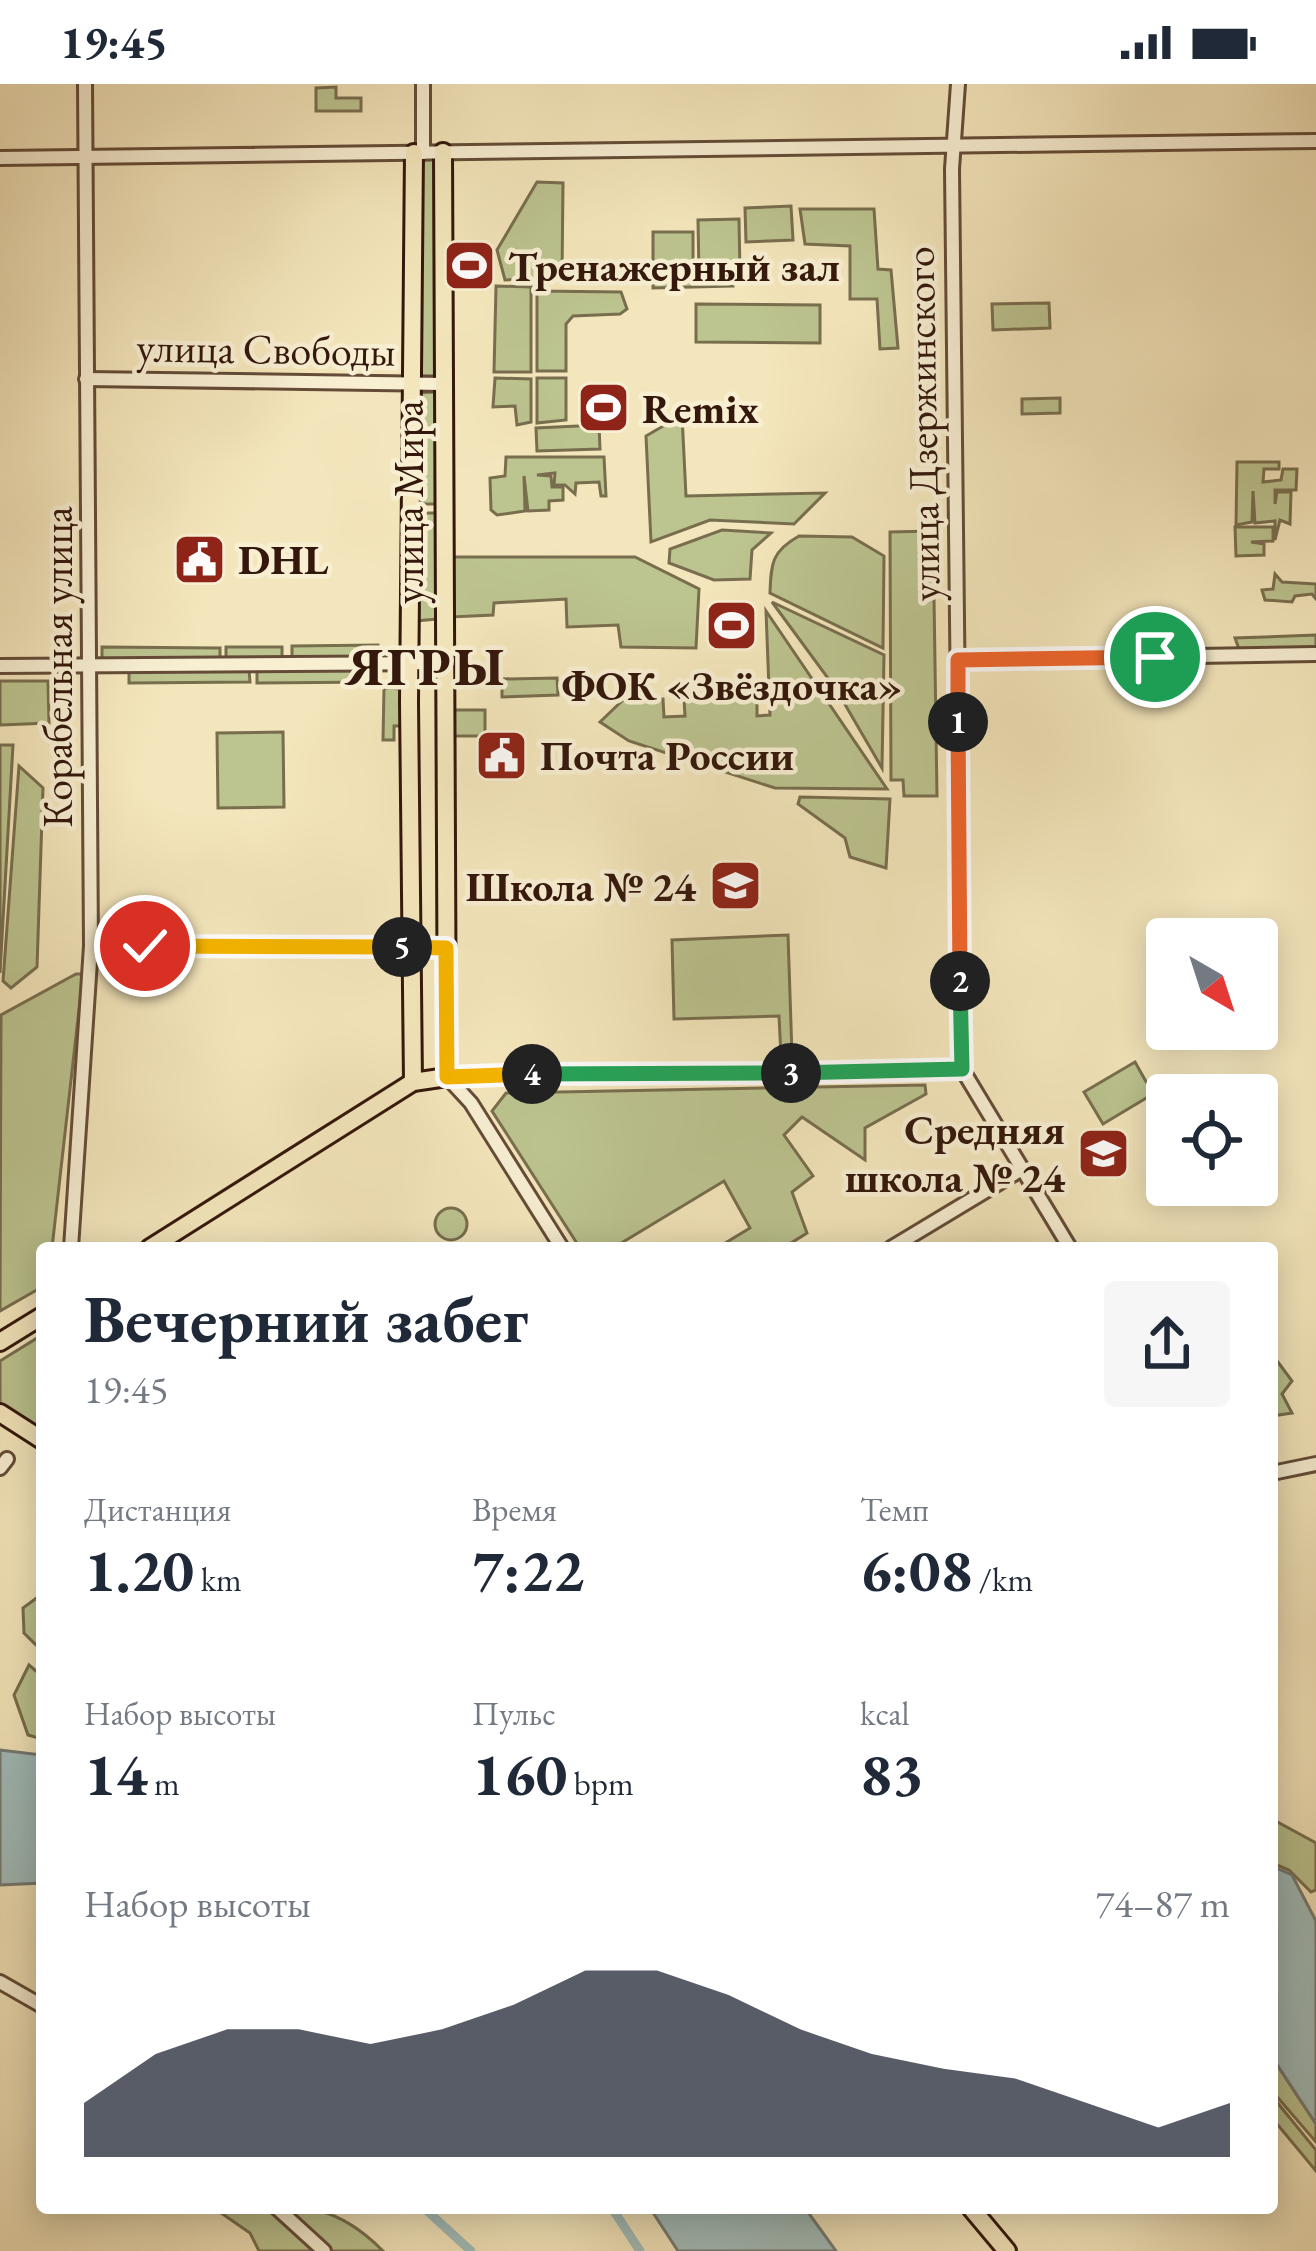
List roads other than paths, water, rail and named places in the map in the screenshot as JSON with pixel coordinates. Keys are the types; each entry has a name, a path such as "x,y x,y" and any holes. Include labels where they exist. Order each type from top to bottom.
{"main road":[{"name":"улица Мира","path":"443,152 447,1077"},
{"name":"улица Мира","path":"413,1082 411,664 418,153"},
{"path":"160,1242 413,1082 447,1077"},
{"path":"0,1342 36,1320"},
{"path":"0,1413 36,1436"},
{"path":"975,2214 1007,2251"}],"street":[{"name":"Корабельная улица","path":"71,1242 92,946 85,84"},
{"name":"улица Мира","path":"418,153 423,84"},
{"name":"улица Дзержинского","path":"958,84 952,214 962,1069"},
{"path":"0,158 1316,141"},
{"name":"улица Свободы","path":"86,379 444,384"},
{"path":"958,660 1316,654"},
{"path":"0,666 444,663"},
{"path":"92,946 446,948"},
{"path":"447,1077 962,1069 1066,1242"},
{"path":"447,1077 471,1103 558,1242"},
{"path":"901,1242 1022,1169"},
{"path":"1278,1472 1316,1464"},
{"path":"0,1982 36,2003"},
{"path":"284,2214 324,2251"}],"water":[{"path":"0,1750 36,1754 36,1883 0,1885"},
{"path":"1278,1869 1292,1875 1316,1921 1316,2124 1278,2066"},
{"path":"654,2214 809,2214 836,2251 678,2251"}],"waterway":[{"path":"431,2214 471,2251"},
{"path":"616,2214 640,2251"}],"place":[{"name":"Тренажерный зал","path":"469,266"},
{"name":"Remix","path":"603,408"},
{"name":"DHL","path":"199,559"},
{"name":"ФОК «Звёздочка»","path":"732,626"},
{"name":"Почта России","path":"501,755"},
{"name":"Школа № 24","path":"735,886"},
{"name":"Средняя школа № 24","path":"1104,1153"}],"district":[{"name":"ЯГРЫ","path":"426,666"}]}
